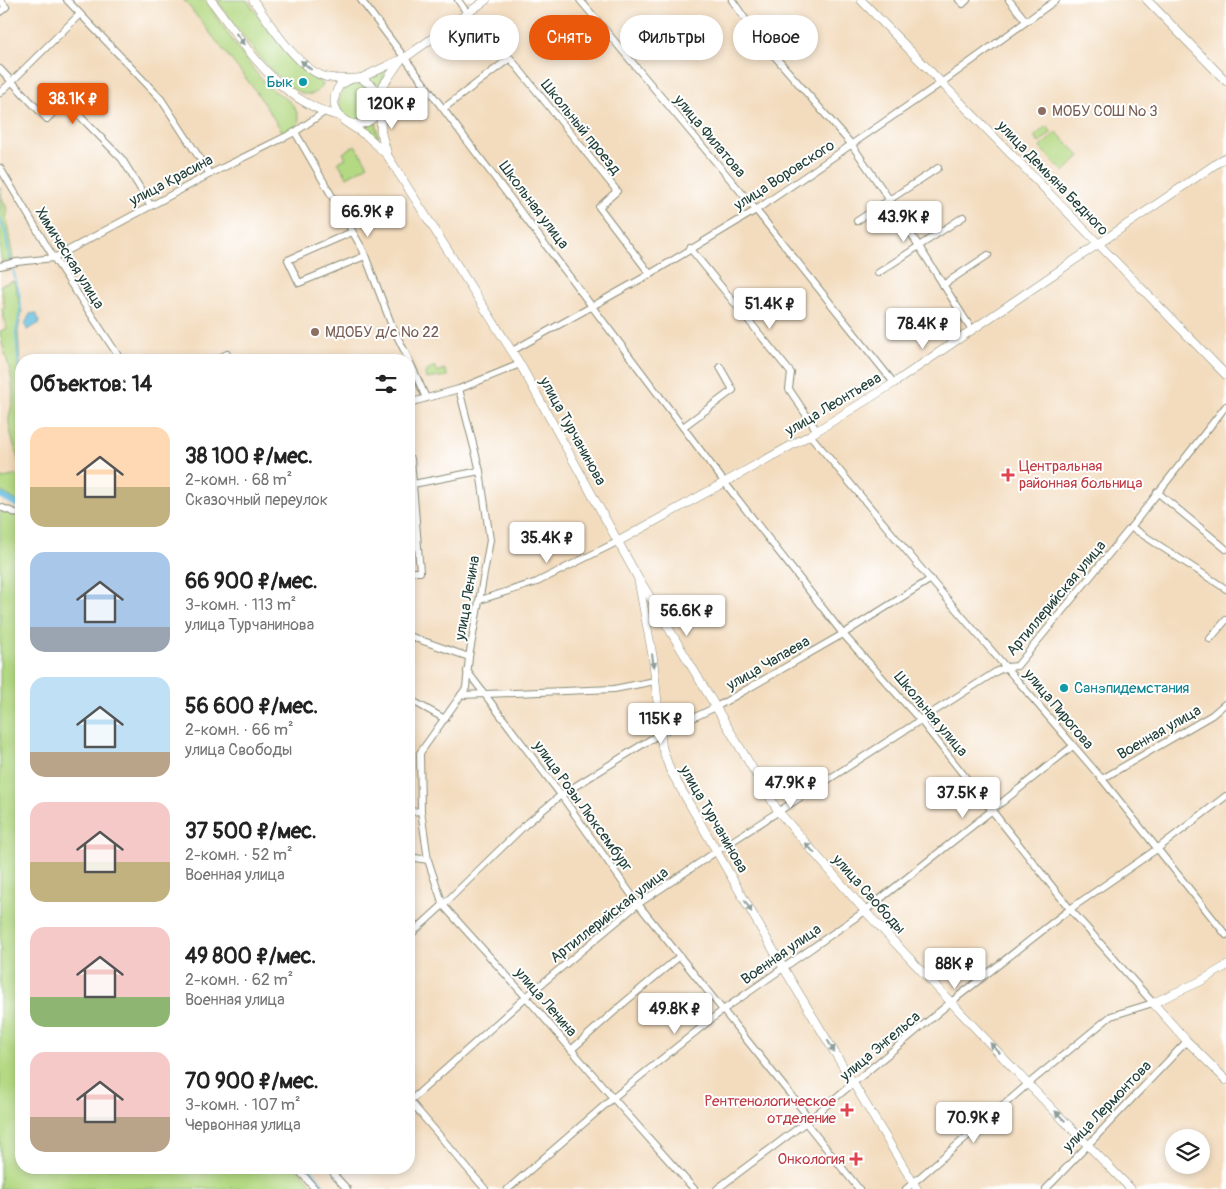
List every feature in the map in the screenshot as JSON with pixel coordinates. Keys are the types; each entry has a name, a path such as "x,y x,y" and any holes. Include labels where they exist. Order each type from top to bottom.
{"street":[{"path":"0,0 6,7 0,12"},
{"path":"67,0 161,99 210,174"},
{"name":"улица Турчанинова","path":"211,0 259,64 284,90 323,112 342,119 368,137 387,155 520,364 638,578 655,681 662,746 670,770 783,967 915,1186"},
{"path":"254,0 291,52 314,71 326,77 352,79"},
{"name":"Школьная улица","path":"361,0 725,483 843,634 921,721 1070,910 1187,1041 1226,1080"},
{"path":"458,0 467,13"},
{"path":"404,58 389,75 382,87 380,107 374,117 359,124 342,119 334,107 334,101 338,87 344,81 360,78 404,58 486,0"},
{"name":"улица Филатова","path":"580,0 756,210 894,383"},
{"path":"732,0 758,36 852,145 972,330"},
{"name":"улица Демьяна Бедного","path":"860,0 1226,375"},
{"path":"959,0 963,4 967,0"},
{"path":"1009,0 1026,21"},
{"name":"улица Воровского","path":"512,351 650,274 690,248 756,210 941,83 1056,0"},
{"path":"1147,0 1226,81"},
{"path":"0,93 80,15"},
{"name":"Школьный проезд","path":"444,108 510,58 617,191 599,207 650,274"},
{"path":"0,69 47,119 65,101 122,159 151,206"},
{"path":"360,78 376,89 380,98"},
{"name":"улица Красина","path":"3,266 17,262 54,258 210,174 295,132 323,112 338,87"},
{"name":"улица Турчанинова","path":"380,107 381,132 387,155"},
{"path":"295,132 365,256 393,328 406,354"},
{"name":"улица Леонтьева","path":"480,600 537,582 619,541 814,433 894,383 1226,157"},
{"name":"Химическая улица","path":"0,168 54,258 116,354"},
{"path":"857,221 938,168"},
{"path":"878,273 963,217"},
{"path":"352,232 288,260 299,284 365,256"},
{"name":"улица Пирогова","path":"690,248 791,373 789,389 814,433 930,579 1102,779 1226,935"},
{"path":"944,286 988,255"},
{"path":"415,401 459,389 520,364"},
{"path":"683,427 732,390 720,367"},
{"path":"415,373 426,398"},
{"name":"улица Ленина","path":"459,389 480,471 490,540 469,657 466,688 420,753 420,811 428,860 443,905 694,1189"},
{"name":"Артиллерийская улица","path":"415,1095 526,997 638,904 778,811 997,671 1017,666 1131,527 1226,406"},
{"path":"415,484 480,471"},
{"path":"1157,492 1226,549"},
{"path":"0,507 15,513"},
{"path":"415,509 420,572 415,572"},
{"path":"1131,527 1226,589"},
{"name":"улица Свободы","path":"638,578 778,811 864,912 1131,1189"},
{"name":"улица Чапаева","path":"415,931 525,825 561,795 661,733 716,707 843,634 930,579"},
{"path":"1210,639 1226,620"},
{"path":"415,638 469,657"},
{"name":"улица Розы Люксембург","path":"467,672 561,795 638,904 723,1010 859,1189"},
{"path":"461,695 614,690 655,681"},
{"path":"415,702 445,718"},
{"name":"Военная улица","path":"1102,779 1212,715 1226,704"},
{"name":"Военная улица","path":"508,1189 613,1098 723,1010 864,912 1073,746"},
{"name":"улица Энгельса","path":"717,1189 808,1121 952,1002 1070,910 1157,849 1226,796"},
{"path":"415,811 420,811"},
{"path":"415,858 428,860"},
{"path":"571,1050 680,956"},
{"path":"906,1189 915,1186 1028,1084 1111,1016 1153,1003 1201,981 1226,966"},
{"name":"улица Лермонтова","path":"1046,1189 1187,1041"},
{"path":"415,1107 485,1189"},
{"path":"302,1174 315,1189"},
{"path":"334,1174 347,1189"}],"green space":[{"path":"184,0 205,0 242,55 258,75 295,108 299,121 295,127 284,134 255,90"},
{"path":"217,0 247,0 290,57 323,84 313,94 299,92 283,81 250,46"},
{"path":"387,70 378,89 367,78"},
{"path":"357,84 364,85 370,89 374,95 374,109 370,115 364,119 357,120 350,119 344,115 340,109 339,102 340,95 344,89 350,85"},
{"path":"376,121 378,138 364,127"},
{"path":"1046,126 1052,132 1039,143 1034,137"},
{"path":"1056,132 1080,156 1064,172 1040,148"},
{"path":"355,145 368,165 347,177 338,162 346,158 343,153"},
{"path":"0,187 2,198 8,211 6,217 13,260 2,262 0,254"},
{"path":"14,281 22,312 18,331 19,354 15,354 15,447 9,423 13,388 0,335 0,331 7,329 2,309 5,308 0,285"},
{"path":"434,366 437,372 444,369 448,376 426,379 425,373"},
{"path":"15,475 15,500 0,491 0,479"},
{"path":"0,506 15,512 15,1174 303,1174 316,1189 0,1189"}],"water":[{"path":"36,313 40,323 27,330 25,324 30,314"}],"waterway":[{"path":"0,217 5,231 10,261"},
{"path":"12,265 21,307 16,333 18,354"},
{"path":"0,495 15,504"},
{"path":"313,1174 324,1189"}],"place":[{"name":"Бык","path":"303,82"},
{"name":"МОБУ СОШ № 3","path":"1042,111"},
{"name":"МДОБУ д/с № 22","path":"315,332"},
{"name":"Центральная районная больница","path":"1008,475"},
{"name":"Санэпидемстания","path":"1064,688"},
{"name":"Рентгенологическое отделение","path":"847,1110"},
{"name":"Онкология","path":"856,1159"}]}
